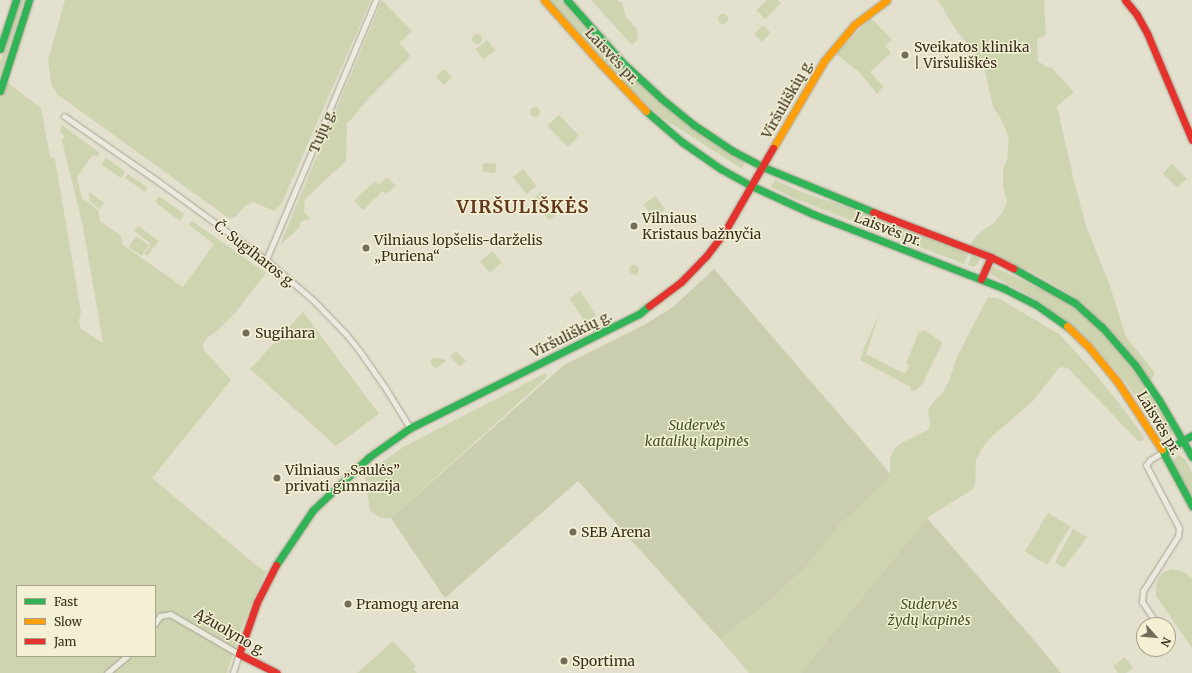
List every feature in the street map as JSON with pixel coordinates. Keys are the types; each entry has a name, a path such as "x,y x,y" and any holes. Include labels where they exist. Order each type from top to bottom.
{"main road":[{"path":"0,48 16,0"},
{"path":"0,90 29,0"},
{"name":"Laisvės pr.","path":"544,0 601,64 650,115 682,142 721,169 752,186 813,214 981,279 1035,304 1050,313 1088,346 1117,381 1163,452 1192,506"},
{"name":"Laisvės pr.","path":"567,0 622,62 662,99 694,125 722,144 763,167 868,211 991,257 1056,290 1092,318 1135,365 1160,400 1192,457"},
{"name":"Viršuliškių g.","path":"239,654 265,585 303,523 348,475 380,449 410,428 639,314 663,298 681,282 715,246 752,186 824,61 854,25 887,0"},
{"path":"1126,0 1137,15 1146,32 1192,140"},
{"path":"981,279 991,257"},
{"path":"1163,452 1192,435"},
{"name":"Ąžuolyno g.","path":"239,654 277,673"}],"street":[{"name":"Tujų g.","path":"266,260 270,254 376,0"},
{"name":"Č. Sugiharos g.","path":"64,116 159,182 266,260 313,300 345,333 375,372 410,428"},
{"path":"1152,617 1142,602 1143,591 1178,536 1179,528 1146,465 1150,460 1163,452"},
{"name":"Ąžuolyno g.","path":"156,622 160,616 170,614 239,654"},
{"path":"233,673 239,654"},
{"path":"107,673 126,657"}],"green space":[{"path":"20,0 24,0 0,76 0,61"},
{"path":"65,0 371,0 281,205 274,211 253,202 246,205 235,217 230,219 57,94 51,83 48,60"},
{"path":"382,0 412,31 399,43 411,56 369,98 347,124 346,161 305,199 304,212 310,218 307,221 305,219 299,224 301,226 280,245"},
{"path":"548,0 561,0 607,51 663,105 704,137 745,162 742,169 661,117 620,80"},
{"path":"591,0 616,0 622,2 626,17 637,29 638,39 632,45"},
{"path":"767,0 778,0 781,3 765,19 756,10"},
{"path":"938,0 1044,0 1046,35 1037,39 1038,61 1048,68 1051,67 1074,92 1057,106 1086,226 1110,286 1126,337 1155,373 1151,380 1115,335 1070,294 1034,273 970,245 977,235 994,223 1002,213 1007,202 1003,185 1003,170 1007,159 1009,138 1001,119 993,107 984,66 954,27"},
{"path":"721,14 725,14 727,15 727,23 721,24 718,21 718,17"},
{"path":"871,18 892,40 885,46 891,53 870,72 884,87 877,94 860,73 836,54"},
{"path":"763,25 771,33 762,42 754,34"},
{"path":"475,34 479,34 481,35 481,43 475,44 472,41 472,37"},
{"path":"487,40 495,50 484,60 475,49"},
{"path":"444,69 452,78 444,85 436,76"},
{"path":"0,77 41,108 50,156 55,159 81,312 79,320 81,329 103,343 83,227 62,140 65,137 60,132 62,125 100,153 97,157 93,155 77,177 82,198 98,210 100,221 121,236 123,245 183,287 214,244 189,225 192,221 266,273 235,313 217,331 207,338 203,345 204,350 231,380 152,478 256,565 266,571 240,631 227,673 0,673"},
{"path":"533,107 537,107 539,108 539,116 533,117 530,114 530,110"},
{"path":"559,115 579,136 568,147 547,126"},
{"path":"106,158 126,172 121,178 101,165"},
{"path":"483,163 496,164 495,173 482,172"},
{"path":"1172,164 1187,179 1178,188 1163,173"},
{"path":"523,169 537,186 527,194 513,177"},
{"path":"128,174 148,188 145,192 125,178"},
{"path":"387,177 396,186 386,194 383,191 363,210 354,201 375,181 379,185"},
{"path":"775,180 809,195 850,208 969,252 964,264 791,197 771,187"},
{"path":"89,192 104,203 100,209 90,202"},
{"path":"540,192 550,201 541,210 531,202"},
{"path":"159,196 184,214 180,221 155,202"},
{"path":"655,196 665,209 655,218 643,205"},
{"path":"550,206 557,213 550,220 543,213"},
{"path":"138,226 159,241 147,256 144,254 151,244 134,231"},
{"path":"136,236 149,245 142,256 129,247"},
{"path":"492,251 502,262 490,273 480,262"},
{"path":"972,254 980,259 978,264 974,267 968,265"},
{"path":"632,265 636,265 638,266 638,274 632,275 629,272 629,268"},
{"path":"994,267 1060,298 1076,309 1094,325 1124,358 1146,388 1172,431 1171,437 1167,439 1164,437 1127,384 1097,349 1072,326 1039,301 992,275 990,271"},
{"name":"Sudervės katalikų kapinės","path":"714,269 877,458 890,474 889,478 840,524 807,566 773,599 720,639 578,481 445,598 391,518 564,365 646,324 673,307"},
{"path":"580,291 596,315 585,322 569,298"},
{"path":"988,297 1000,299 1059,334 1094,372 1129,416 1144,438 1143,441 1138,441 1069,369 1064,367 1059,368 1032,402 989,439 981,450 976,460 975,484 973,489 927,518 800,673 749,673 720,639 772,600 807,566 840,524 890,474 890,459 894,449 903,442 928,430 930,425 928,410 934,401 942,394 948,383 958,355"},
{"path":"303,312 379,414 336,446 250,369"},
{"path":"880,313 866,354 905,374 909,366 906,363 919,332 924,330 941,341 942,344 922,385 915,391 910,391 911,387 860,360 865,345"},
{"path":"456,351 466,361 460,367 450,357"},
{"path":"433,358 445,359 446,361 435,369 430,362"},
{"path":"546,373 547,377 391,518 381,518 370,510 365,477 367,473 405,446"},
{"path":"1179,455 1185,459 1192,472 1192,497 1173,460"},
{"path":"1048,513 1070,526 1047,565 1025,552"},
{"name":"Sudervės žydų kapinės","path":"927,518 1033,639 1061,673 800,673"},
{"path":"1073,529 1087,537 1064,568 1055,562"},
{"path":"1171,569 1182,571 1192,578 1192,648 1176,625 1176,617 1171,617 1156,596 1156,583 1161,574"},
{"path":"393,641 416,666 413,669 417,673 357,673"},
{"path":"1125,657 1133,668 1126,673 1118,673 1113,666"}],"traffic: fast":[{"path":"0,49 16,0"},
{"path":"0,91 29,0"},
{"path":"567,0 622,62 662,99 694,125 733,151 763,167 873,212"},
{"path":"646,111 682,142 721,169 752,186 813,214 1005,289 1035,304 1067,326"},
{"path":"1013,268 1075,303 1102,327 1135,365 1159,400 1192,457"},
{"path":"276,565 313,510 369,457 410,428 639,314 649,306"},
{"path":"1163,452 1192,435"},
{"path":"1162,450 1192,506"}],"traffic: slow":[{"path":"544,0 601,64 646,111"},
{"path":"773,148 824,61 854,25 887,0"},
{"path":"1067,326 1088,346 1117,381 1162,450"}],"traffic: jam":[{"path":"1125,0 1137,15 1147,33 1192,140"},
{"path":"649,306 681,282 707,255 725,231 773,148"},
{"path":"873,212 991,257 1013,268"},
{"path":"981,279 991,257"},
{"path":"276,565 257,602 239,654 277,673"}],"place":[{"name":"Sveikatos klinika | Viršuliškės","path":"905,55"},
{"name":"Vilniaus Kristaus bažnyčia","path":"634,226"},
{"name":"Vilniaus lopšelis-darželis „Puriena“","path":"366,248"},
{"name":"Sugihara","path":"246,333"},
{"name":"Vilniaus „Saulės” privati gimnazija","path":"277,478"},
{"name":"SEB Arena","path":"573,532"},
{"name":"Pramogų arena","path":"348,604"},
{"name":"Sportima","path":"564,661"}],"district":[{"name":"VIRŠULIŠKĖS","path":"523,207"}]}
